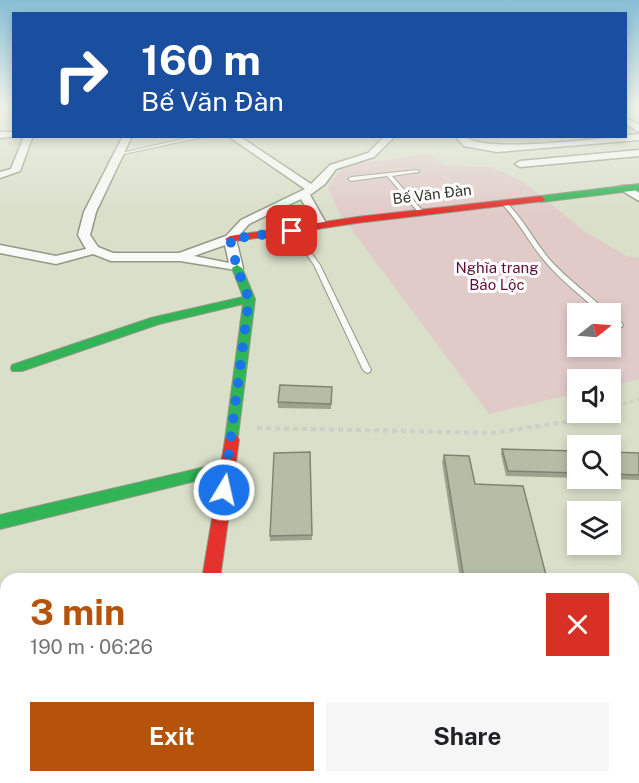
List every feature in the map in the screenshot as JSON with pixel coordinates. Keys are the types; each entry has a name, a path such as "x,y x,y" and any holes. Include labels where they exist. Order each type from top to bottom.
{"street":[{"path":"0,175 15,171 27,142"},
{"path":"125,142 90,212 84,235 93,250 111,257 180,257 237,268"},
{"path":"240,142 308,192 321,225"},
{"path":"180,257 230,239 246,222 308,192 333,167 371,155 385,142"},
{"path":"465,142 475,147 507,148 585,142"},
{"path":"499,142 507,148"},
{"path":"520,164 639,153"},
{"path":"632,187 639,198"},
{"name":"Bế Văn Đàn","path":"230,239 421,212 632,187"},
{"path":"212,573 234,428 249,299 237,268 230,239"},
{"path":"0,249 54,261 76,259 93,250"},
{"path":"17,368 155,321 249,299"},
{"path":"0,522 227,468"}],"lane":[{"path":"119,154 179,142"},
{"path":"351,179 417,171"},
{"path":"389,175 421,212"},
{"path":"503,202 516,214 546,258 594,303"},
{"path":"292,231 317,265 367,370"}],"path":[{"path":"621,405 639,399"},
{"path":"234,428 493,433 567,422"}],"green space":[{"name":"Nghĩa trang Bảo Lộc","path":"429,154 445,166 490,167 522,181 587,233 627,256 639,258 639,379 621,384 621,369 567,369 567,395 489,414 340,214 328,189 342,166"}],"building":[{"path":"280,385 332,387 331,404 278,402"},
{"path":"502,449 567,451 567,473 508,471"},
{"path":"310,452 312,535 270,536 274,453"},
{"path":"621,452 639,453 639,475 621,474"},
{"path":"444,455 469,456 475,484 523,486 545,573 463,573"}],"traffic: fast":[{"path":"541,199 639,187"},
{"path":"232,440 249,299 237,268"},
{"path":"17,368 155,321 249,299"},
{"path":"0,522 227,468"}],"traffic: jam":[{"path":"230,239 357,220 541,199"},
{"path":"212,573 232,440"}],"route":[{"path":"224,490 234,428 249,299 244,281 237,268 230,239 292,231"}]}
